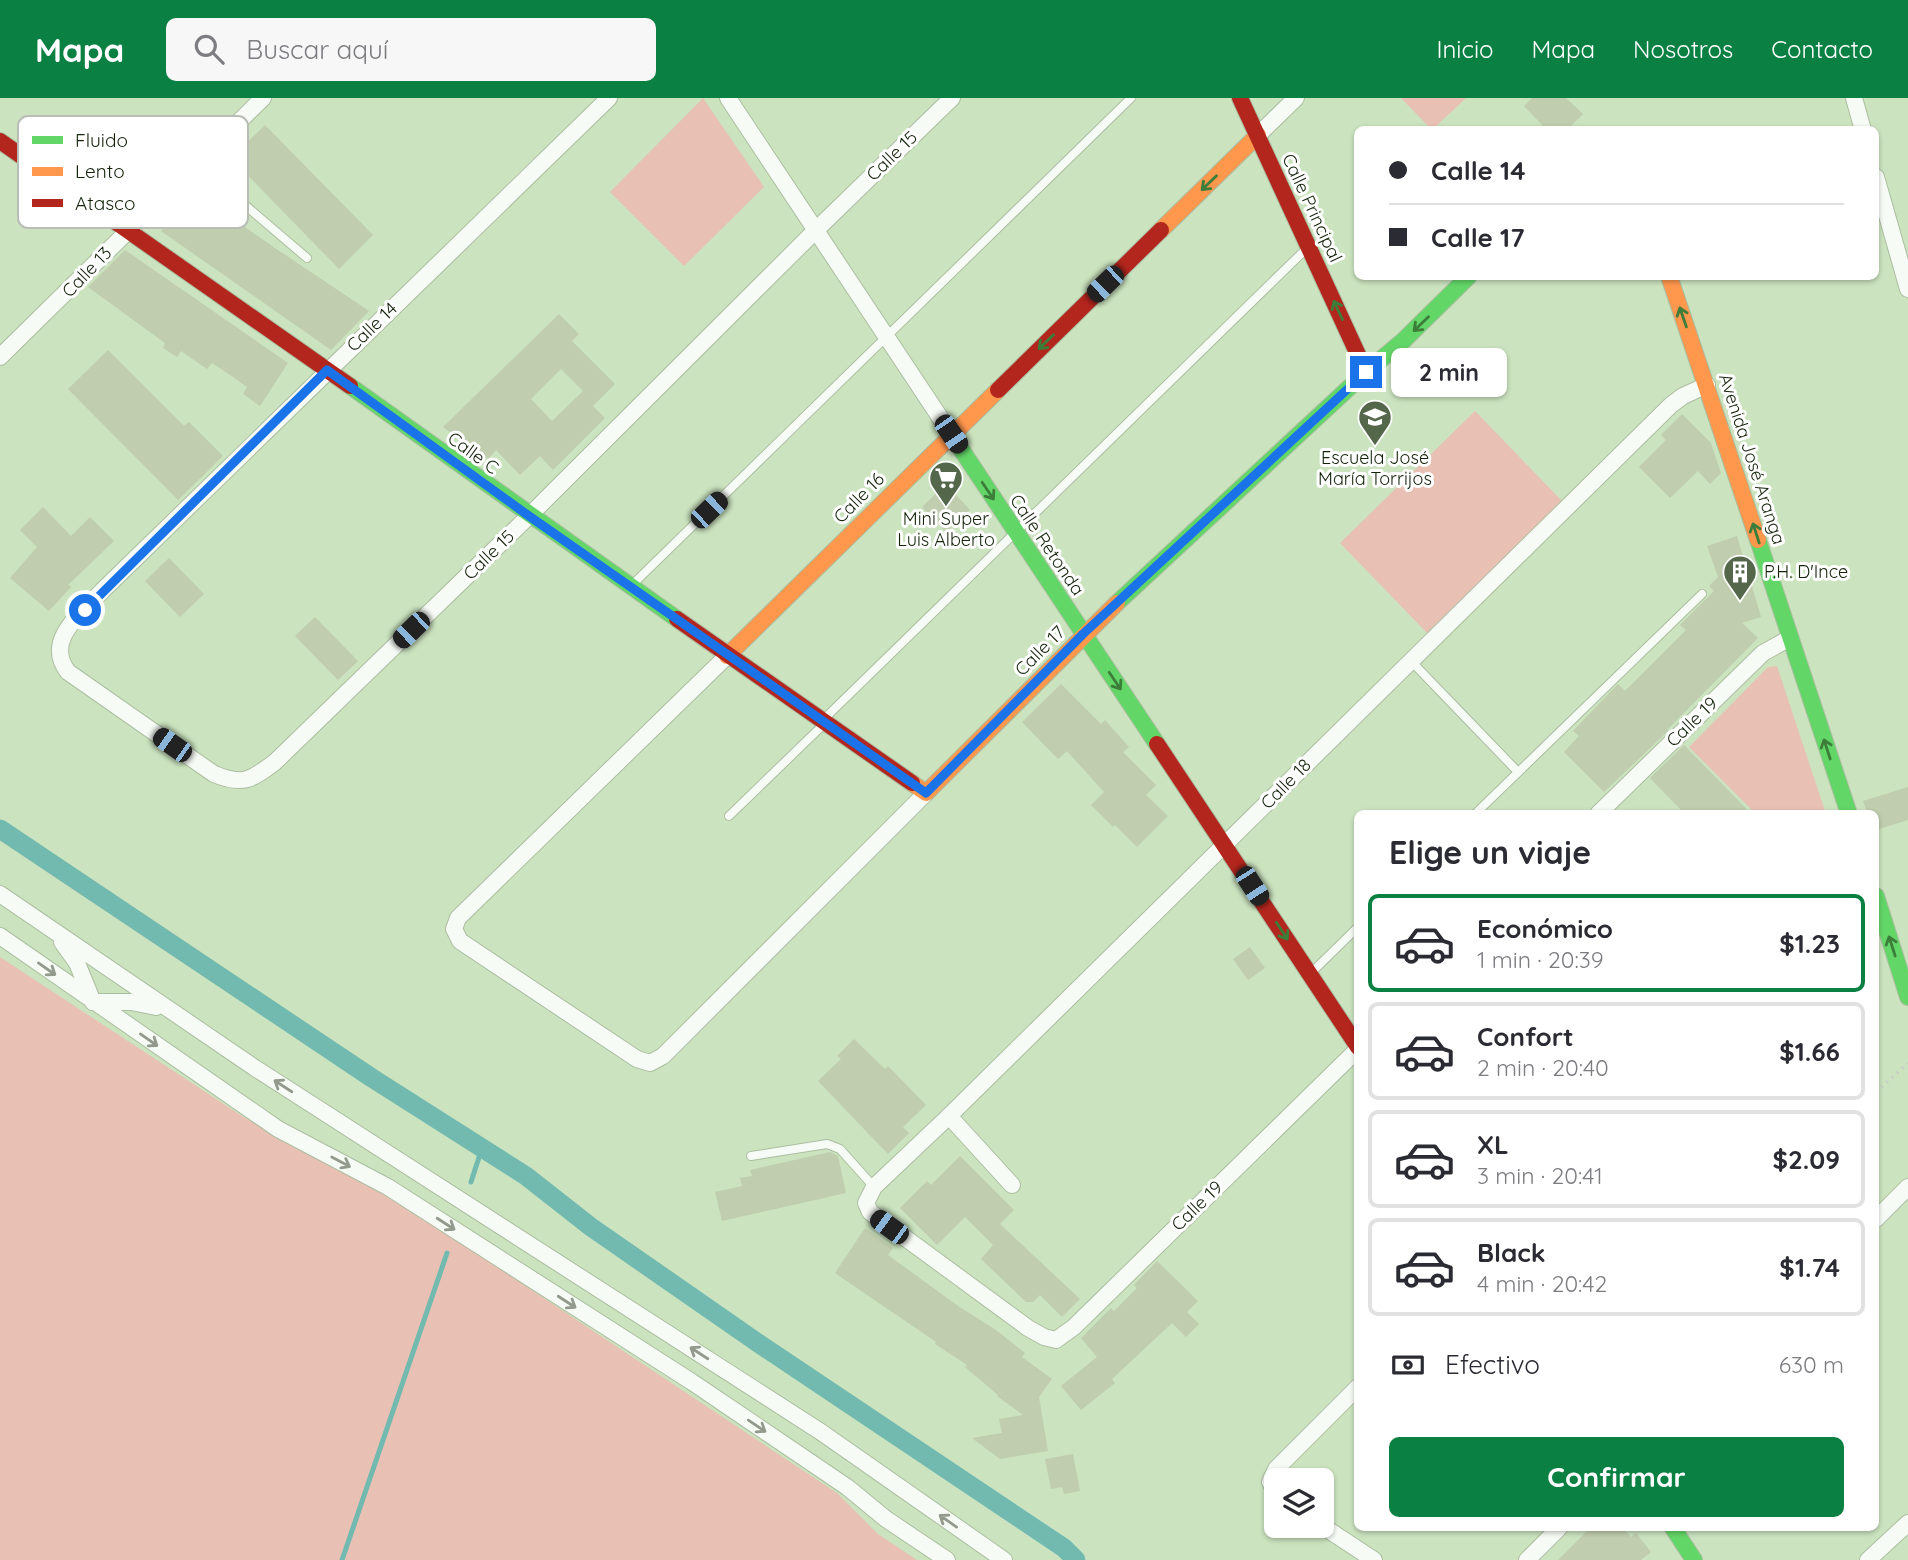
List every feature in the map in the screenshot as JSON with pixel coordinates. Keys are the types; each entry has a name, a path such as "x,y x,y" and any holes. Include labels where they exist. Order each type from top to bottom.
{"street":[{"name":"Calle 13","path":"245,116 263,98"},
{"name":"Calle 14","path":"58,653 60,641 67,629 103,590 609,98"},
{"name":"Calle Retonda","path":"728,98 1354,1042"},
{"name":"Calle 15","path":"58,653 68,673 214,774 230,781 254,778 275,762 529,516 952,98"},
{"name":"Calle Principal","path":"1240,98 1366,372"},
{"name":"Calle 16","path":"650,1063 637,1059 460,941 454,929 458,918 1296,98"},
{"path":"1854,98 1862,126"},
{"name":"Calle C","path":"0,141 18,154"},
{"path":"1879,188 1908,289"},
{"name":"Calle C","path":"122,228 327,370 727,656 926,793"},
{"name":"Calle 13","path":"0,357 129,228"},
{"name":"Calle 17","path":"650,1063 663,1056 1083,634 1366,372 1403,341 1465,280"},
{"name":"Avenida José Aranga","path":"1670,280 1848,810"},
{"name":"Calle 18","path":"872,1190 1671,405 1707,385"},
{"name":"Calle 19","path":"1602,810 1763,653 1790,638"},
{"path":"0,894 169,1011 821,1432 1004,1560"},
{"path":"1879,905 1908,997"},
{"path":"51,929 77,962 93,1002"},
{"path":"0,936 278,1129 388,1187 692,1381 847,1487 886,1519 947,1560"},
{"path":"93,1002 131,1002 169,1011"},
{"name":"Calle 19","path":"872,1190 866,1203 870,1212 1028,1328 1056,1340 1074,1327 1354,1052"},
{"path":"950,1116 1012,1185"},
{"path":"1879,1216 1908,1187"},
{"path":"1277,1468 1354,1391"},
{"path":"1868,1560 1908,1522"},
{"path":"1527,1560 1556,1531"},
{"path":"1675,1531 1694,1560"},
{"path":"1334,1534 1374,1560"}],"lane":[{"path":"630,587 1131,98"},
{"path":"248,208 307,258"},
{"path":"729,816 1308,246"},
{"path":"1479,810 1702,594"},
{"path":"1411,661 1518,772"},
{"path":"1310,974 1354,931"},
{"path":"751,1156 827,1144 840,1149 872,1190"}],"path":[{"path":"1879,1089 1908,1063"}],"shaded area":[{"path":"703,98 764,187 684,266 610,192"},
{"path":"1401,98 1466,98 1436,126 1428,126"},
{"path":"1475,411 1562,501 1428,634 1340,543"},
{"path":"1777,666 1825,810 1752,810 1689,747 1768,667"},
{"path":"0,957 245,1118 325,1158 473,1251 837,1493 878,1534 917,1560 0,1560"}],"building":[{"path":"1532,98 1566,98 1583,114 1571,126 1543,126 1524,106"},
{"path":"265,125 373,235 339,269 248,175 248,142"},
{"path":"163,228 246,228 369,311 331,350 161,231"},
{"path":"125,250 288,363 260,406 243,394 247,387 230,375 212,363 207,369 181,351 177,357 163,348 165,343 88,287"},
{"path":"559,314 579,334 572,341 615,384 593,406 605,418 553,470 540,456 520,475 496,450 488,459 443,427","holes":["561,369 583,391 552,421 531,399"]},
{"path":"108,350 184,426 189,422 223,456 178,500 68,389"},
{"path":"1682,414 1711,443 1721,473 1710,484 1698,471 1670,498 1639,467 1666,440 1661,435"},
{"name":"Mini Super Luis Alberto","path":"946,484 970,510 946,532 922,507"},
{"path":"43,507 71,536 90,517 114,541 68,585 71,587 49,611 10,578 37,547 20,530"},
{"path":"1737,536 1761,617 1742,623 1758,638 1669,730 1604,792 1564,752 1579,736 1573,731 1618,684 1625,691 1686,630 1680,625 1714,591 1709,586 1718,577 1707,546"},
{"path":"169,558 204,594 180,617 145,581"},
{"path":"315,617 358,661 338,680 295,636"},
{"path":"1061,684 1101,724 1105,720 1129,747 1123,752 1156,785 1146,795 1168,816 1137,847 1091,805 1104,792 1067,751 1058,759 1022,722"},
{"path":"1684,745 1747,810 1681,810 1650,778"},
{"path":"1908,787 1908,820 1879,829 1879,810 1866,810 1863,801"},
{"path":"1250,947 1265,968 1248,980 1233,959"},
{"path":"854,1039 885,1069 888,1066 926,1105 903,1127 909,1133 888,1154 818,1081 841,1059 837,1056"},
{"path":"830,1152 838,1156 846,1193 722,1221 715,1192 742,1186 740,1178 752,1176 750,1170"},
{"path":"960,1156 1014,1210 1000,1224 1080,1299 1062,1317 1040,1295 1033,1302 1026,1302 981,1259 993,1245 965,1217 937,1245 900,1208 927,1181 931,1185"},
{"path":"865,1228 893,1248 888,1255 996,1330 1025,1353 1022,1357 1052,1379 1039,1397 1048,1451 1000,1459 972,1438 1002,1433 999,1419 1023,1415 997,1396 965,1367 967,1365 835,1273"},
{"path":"1157,1261 1198,1301 1187,1312 1199,1324 1186,1337 1172,1323 1112,1379 1115,1383 1081,1410 1061,1386 1097,1357 1081,1338 1111,1308 1114,1311 1137,1288 1134,1285"},
{"path":"1073,1454 1080,1491 1064,1494 1062,1487 1051,1489 1045,1459"},
{"path":"1587,1531 1626,1531 1631,1537 1636,1533 1651,1552 1641,1560 1558,1560"}],"waterway":[{"path":"0,829 372,1078 526,1176 591,1227 758,1343 1064,1548 1076,1560"},
{"path":"471,1182 482,1148"},
{"path":"342,1560 447,1253"}],"traffic: fast":[{"path":"1117,603 1366,372 1403,341 1465,280"},
{"path":"350,386 677,619"},
{"path":"951,434 1157,744"},
{"path":"1758,540 1848,810"},
{"path":"1879,905 1908,997"},
{"path":"1675,1531 1694,1560"}],"traffic: slow":[{"path":"1161,230 1258,135"},
{"path":"1670,280 1758,540"},
{"path":"727,656 998,390"},
{"path":"912,783 926,793 1117,603"}],"traffic: jam":[{"path":"1240,98 1366,372"},
{"path":"0,141 18,154"},
{"path":"124,228 350,386"},
{"path":"998,390 1161,230"},
{"path":"677,619 912,783"},
{"path":"1157,744 1354,1041"}],"place":[{"name":"Escuela José María Torrijos","path":"1375,447"},
{"name":"Mini Super Luis Alberto","path":"946,508"},
{"name":"P.H. D'Ince","path":"1740,602"}],"route":[{"path":"85,610 327,370 727,656 926,793 1083,634 1366,372"}]}
